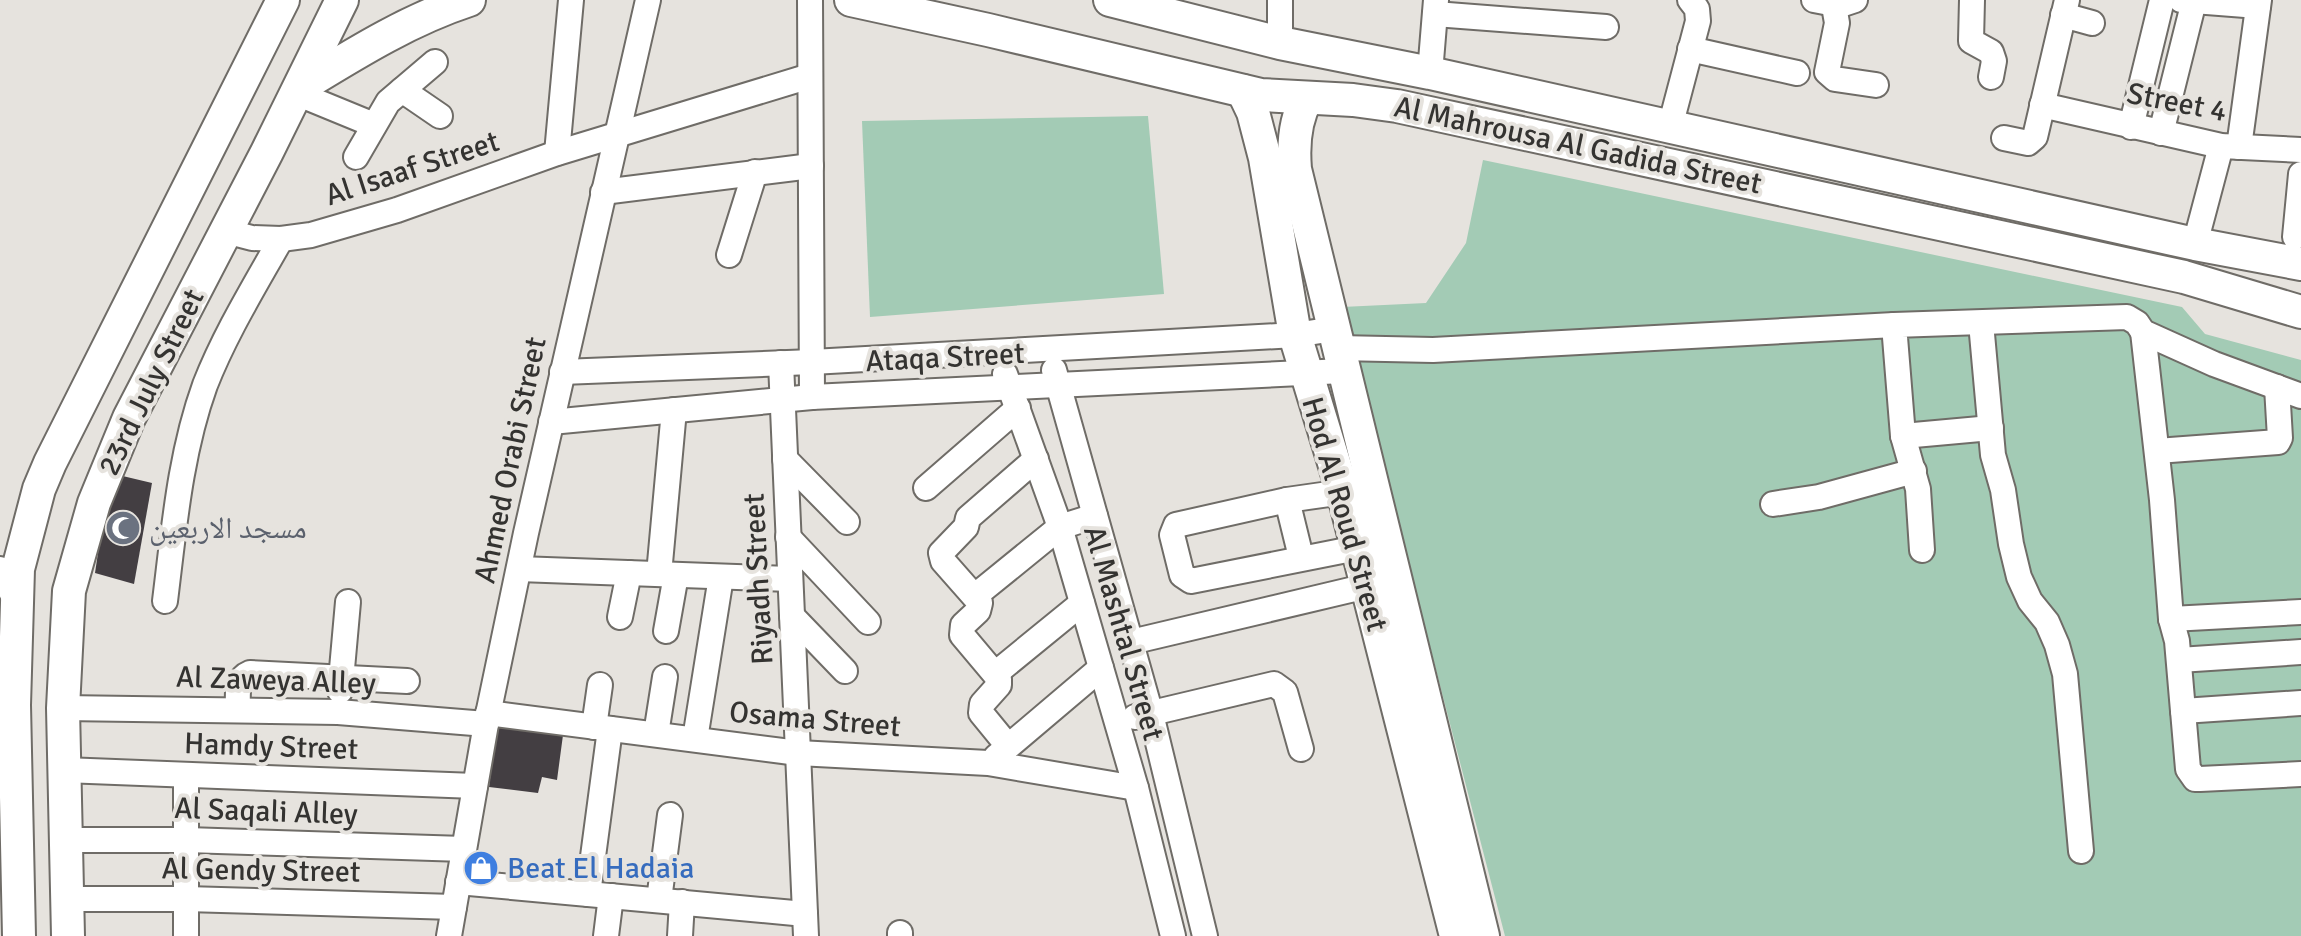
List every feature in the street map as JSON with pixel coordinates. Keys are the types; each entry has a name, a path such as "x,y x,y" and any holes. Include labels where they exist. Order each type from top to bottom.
{"main road":[{"name":"23rd July Street","path":"13,934 7,640 16,602 18,569 39,489 283,0"},
{"name":"23rd July Street","path":"68,936 63,708 69,591 94,503 129,418 342,0"},
{"path":"298,90 397,31 469,0"},
{"name":"Al Mahrousa Al Gadida Street","path":"851,0 985,15 1243,91 1279,98 1353,100 1397,106 2184,277 2301,312"},
{"name":"Al Mahrousa Al Gadida Street","path":"1119,1 1280,43 2195,244 2298,250"},
{"path":"1397,106 1415,71"},
{"name":"Hod Al Roud Street","path":"1243,91 1253,112 1265,158 1304,371 1343,492 1456,936"},
{"name":"Hod Al Roud Street","path":"1307,98 1299,113 1293,153 1295,169 1483,936"}],"street":[{"path":"557,153 571,0"},
{"name":"Ahmed Orabi Street","path":"449,936 487,718 562,372 648,0"},
{"path":"810,0 812,397"},
{"path":"1280,0 1280,43"},
{"path":"1670,127 1698,15 1690,0"},
{"path":"1972,0 1970,36 1974,43 1991,52 1994,61 1991,77"},
{"path":"2131,127 2162,0"},
{"path":"1834,1 1837,23 1827,69 1829,75 1835,79 1876,85"},
{"path":"2161,133 2194,1 2259,3 2230,146 2195,244"},
{"path":"1415,71 1436,7 1500,10 1606,27"},
{"path":"2004,138 2028,143 2038,131 2065,8 2092,23"},
{"path":"1690,49 1797,73"},
{"path":"356,157 388,102 435,62"},
{"name":"Al Isaaf Street","path":"225,231 252,238 281,239 311,235 397,210 557,153 810,76"},
{"path":"298,90 374,125"},
{"path":"402,90 440,116"},
{"name":"Street 4","path":"2042,105 2131,127 2230,146 2301,150"},
{"path":"603,192 811,166"},
{"path":"729,255 755,172"},
{"path":"2298,250 2301,174"},
{"path":"165,601 185,458 204,388 232,325 281,239"},
{"path":"1338,349 1433,350 2116,316 2133,320 2143,332 2214,364 2301,396"},
{"path":"1981,323 1996,470 2003,490 2011,544 2019,577 2030,601 2052,634 2065,674 2081,851"},
{"path":"1894,325 1903,436 1921,506 1922,550"},
{"path":"2143,332 2188,769 2195,779 2301,774"},
{"name":"Ataqa Street","path":"562,372 998,353 1295,335 1338,349"},
{"name":"Ataqa Street","path":"551,422 812,397 1014,397 1058,383 1304,371 1338,349"},
{"name":"Al Mashtal Street","path":"1049,350 1151,714 1205,936"},
{"name":"Al Mashtal Street","path":"998,353 1060,527 1136,788 1173,936"},
{"name":"Riyadh Street","path":"781,363 805,925"},
{"path":"2157,451 2278,442 2277,387"},
{"path":"926,488 1014,397"},
{"path":"666,631 674,410"},
{"path":"1903,436 1991,428"},
{"path":"785,459 847,522"},
{"path":"1008,746 981,713 982,704 999,685 995,674 962,635 963,625 980,607 975,596 943,561 943,549 966,527 968,518 1036,459"},
{"path":"1773,504 1819,497 1914,471"},
{"path":"1343,492 1287,500 1176,525 1172,535 1178,562 1184,579 1191,581 1357,548"},
{"path":"1287,500 1301,557"},
{"path":"975,596 1060,527 1095,516"},
{"path":"788,537 868,622"},
{"path":"0,569 16,602"},
{"path":"519,569 790,579"},
{"path":"620,617 629,573"},
{"path":"695,739 721,577"},
{"path":"1131,642 1367,586"},
{"path":"338,712 348,602"},
{"path":"995,674 1082,603"},
{"path":"2171,619 2301,612"},
{"path":"792,616 845,671"},
{"path":"2179,660 2301,652"},
{"path":"988,763 1101,668"},
{"path":"238,709 238,684 250,673 407,681"},
{"path":"656,734 665,677"},
{"path":"1117,721 1274,684 1285,692 1301,749"},
{"path":"600,685 600,895 606,936"},
{"path":"2183,711 2301,703"},
{"name":"Al Zaweya Alley","path":"63,708 238,709 487,718"},
{"name":"Osama Street","path":"487,718 656,734 798,753 988,763 1136,788"},
{"name":"Hamdy Street","path":"64,770 475,786"},
{"path":"186,775 186,936"},
{"path":"670,815 671,901 680,936"},
{"name":"Al Saqali Alley","path":"66,840 187,840 464,849"},
{"path":"458,882 671,901 805,925"},
{"name":"Al Gendy Street","path":"67,899 186,899 454,907"}],"green space":[{"path":"1148,116 1164,294 870,317 862,121"},
{"path":"1483,160 2182,307 2205,334 2301,360 2301,936 1505,936 1342,307 1426,303 1466,243"}],"building":[{"name":"مسجد الاربعين","path":"110,473 152,483 134,584 95,573"},
{"path":"497,725 563,735 557,780 542,777 538,793 489,787"}],"place":[{"name":"مسجد الاربعين","path":"123,528"},
{"name":"Beat El Hadaia","path":"481,868"}]}
